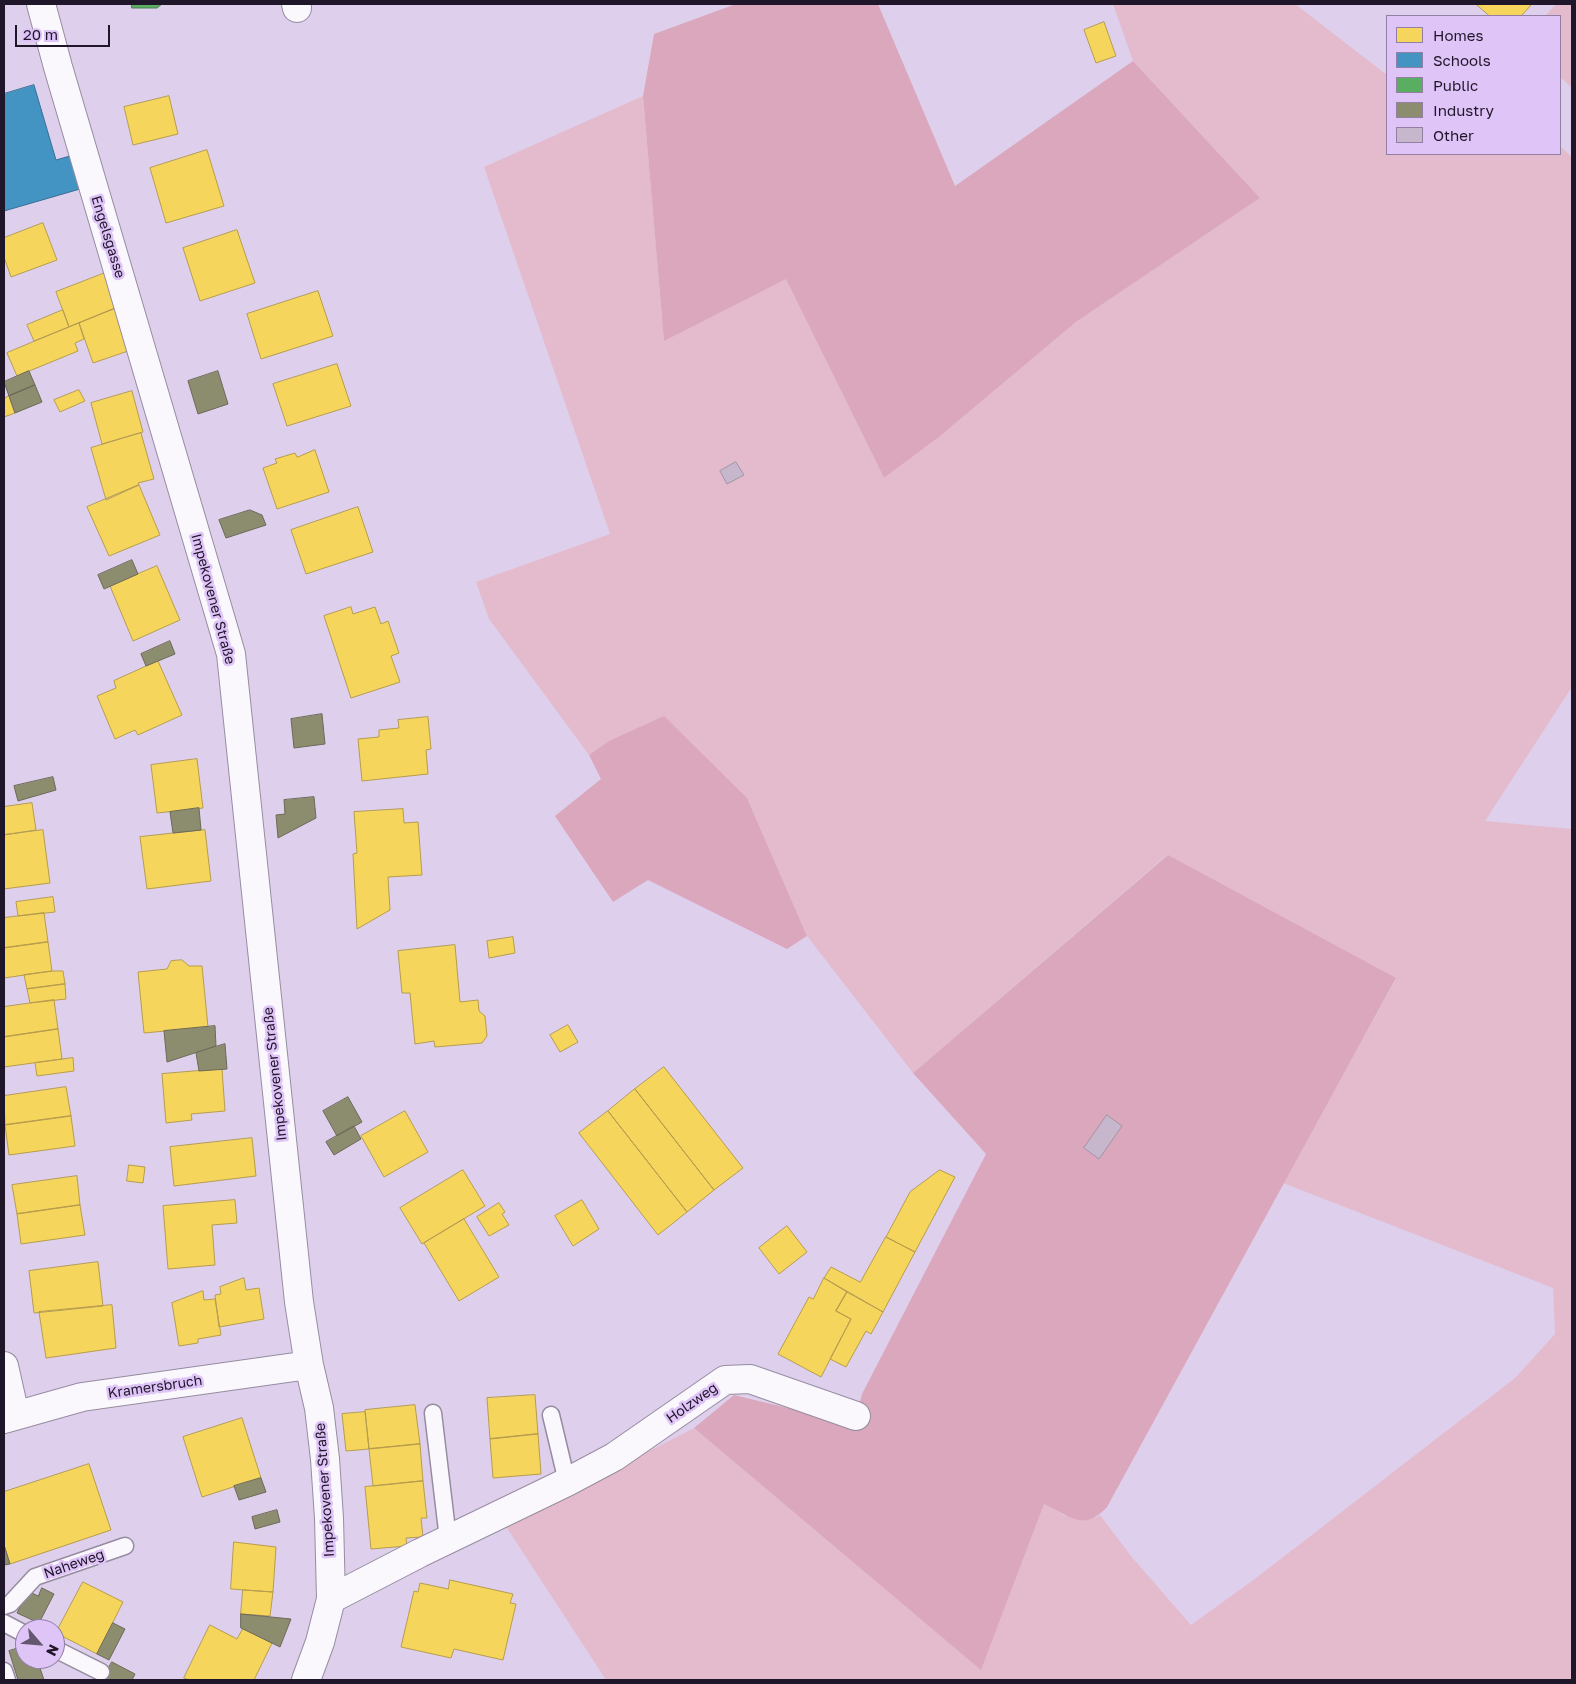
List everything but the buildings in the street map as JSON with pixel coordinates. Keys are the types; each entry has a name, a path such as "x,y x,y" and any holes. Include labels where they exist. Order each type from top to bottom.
{"street":[{"name":"Engelsgasse","path":"41,4 176,470"},
{"name":"Impekovener Straße","path":"176,470 230,654 299,1302 309,1366 319,1408 326,1459 331,1599 320,1642 306,1680"},
{"path":"4,1366 10,1417"},
{"name":"Kramersbruch","path":"10,1417 82,1397 309,1366"},
{"name":"Holzweg","path":"331,1599 614,1457 725,1380 750,1379 856,1416"}],"lane":[{"path":"433,1412 448,1539"},
{"path":"551,1415 567,1482"},
{"name":"Naheweg","path":"4,1606 10,1604 35,1577 125,1546"},
{"path":"65,1654 101,1672"},
{"path":"4,1671 7,1680"}],"shaded area":[{"path":"736,4 878,4 955,186 1133,61 1260,198 1076,322 939,437 884,478 786,279 664,341 643,96 654,34"},
{"path":"1113,4 1295,4 1386,74 1386,155 1561,155 1561,147 1572,157 1572,687 1485,821 1572,829 1572,1680 606,1680 505,1525 694,1428 981,1669 1044,1503 1065,1516 1095,1518 1100,1515 1131,1556 1191,1625 1256,1578 1515,1378 1555,1334 1553,1288 1283,1183 1396,979 1167,855 913,1073 807,936 747,798 609,741 589,755 489,619 476,582 610,534 484,167 643,96 664,340 786,278 884,478 939,437 1076,322 1260,198 1133,61"},
{"path":"1556,4 1572,4 1572,88 1561,78 1561,15 1546,15"},
{"path":"664,716 747,798 807,936 787,949 648,880 613,902 555,816 601,779 589,755 609,741"},
{"path":"1168,855 1396,978 1107,1507 1091,1519 1083,1520 1069,1517 1044,1504 981,1670 694,1428 734,1395 854,1424 862,1394 986,1154 913,1073"}]}
